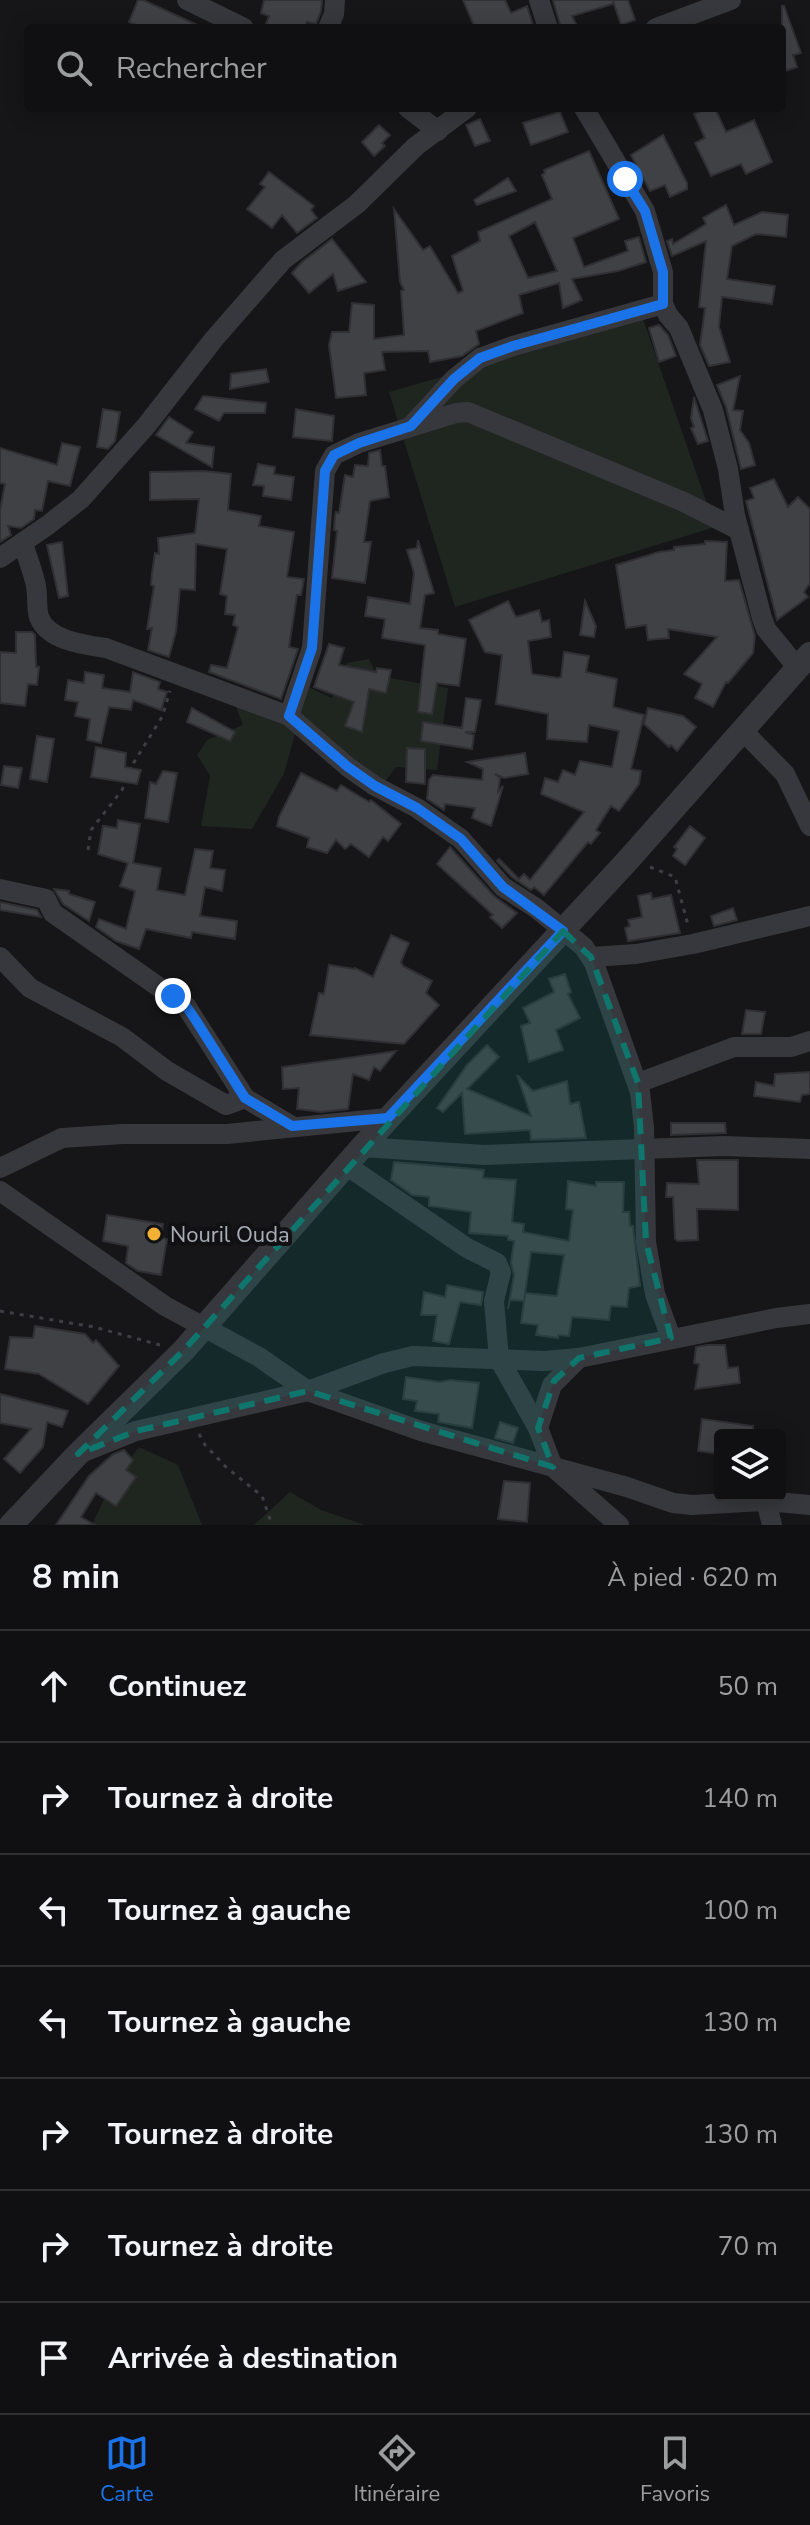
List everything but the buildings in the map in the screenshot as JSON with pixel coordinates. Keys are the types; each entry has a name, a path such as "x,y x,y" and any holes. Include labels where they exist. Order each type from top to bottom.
{"street":[{"path":"187,0 236,24"},
{"path":"330,24 335,0"},
{"path":"539,0 547,24"},
{"path":"667,24 731,0"},
{"path":"413,112 438,131"},
{"path":"0,558 81,499 146,426 246,300 283,260 357,204 416,146 462,112"},
{"path":"11,1525 183,1351 388,1118 629,859 804,660 766,629 739,530 713,410 679,328 663,304 663,272 645,211 586,112"},
{"path":"411,426 454,379 480,358 663,304"},
{"path":"289,716 312,648 325,471 334,455 359,443 468,412 684,502 739,530"},
{"path":"23,543 36,586 38,614 52,632 71,641 106,648 147,665 178,673 289,716 348,767 375,786 417,808 461,839 503,887 563,931 591,957 638,1083 644,1127 649,1262 659,1307 671,1338"},
{"path":"743,731 785,774 810,826"},
{"path":"0,889 46,899 53,913 186,1006 245,1098 292,1126"},
{"path":"591,957 636,954 693,944 810,916"},
{"path":"0,957 30,988 122,1037 196,1090 226,1105 245,1098"},
{"path":"638,1083 734,1047 791,1047 810,1041"},
{"path":"0,1168 62,1138 123,1134 227,1134 388,1118"},
{"path":"354,1156 644,1151 724,1146 810,1149"},
{"path":"354,1156 467,1248 497,1263 501,1272 494,1301 499,1359 538,1428 553,1467 619,1525"},
{"path":"0,1191 165,1306 259,1357 308,1391 421,1431 627,1487 673,1503 692,1505 766,1501 810,1505"},
{"path":"78,1454 136,1431 191,1421 308,1391 384,1363 413,1356 544,1361 579,1358 776,1318 810,1314"},
{"path":"538,1428 552,1385 579,1358"},
{"path":"766,1501 772,1525"}],"path":[{"path":"88,850 91,830 122,790 131,767 162,717 169,701 171,684 178,673"},
{"path":"629,859 675,877 693,944"},
{"path":"0,1311 94,1327 183,1351"},
{"path":"191,1421 205,1445 227,1468 262,1496 272,1525"}],"highlighted area":[{"path":"563,931 591,957 638,1083 646,1242 671,1338 579,1358 554,1381 538,1428 553,1467 308,1391 136,1431 78,1454 183,1351"}],"shaded area":[{"path":"643,319 715,527 455,607 389,392"},
{"path":"369,659 377,676 448,688 437,770 396,767 384,783 294,714 304,685 332,698 347,663"},
{"path":"235,704 296,730 284,774 252,829 201,826 210,776 197,755 207,740 243,725"},
{"path":"139,1447 178,1465 202,1525 92,1525 110,1486"},
{"path":"290,1492 321,1510 365,1525 254,1525"}],"place":[{"name":"Nouril Ouda","path":"154,1234"}],"route":[{"path":"173,996 186,1006 245,1098 292,1126 388,1118 563,931 536,908 503,887 461,839 417,808 375,786 348,767 289,716 312,648 325,471 334,455 359,443 411,426 454,379 480,358 663,304 663,272 645,211 625,179"}]}
